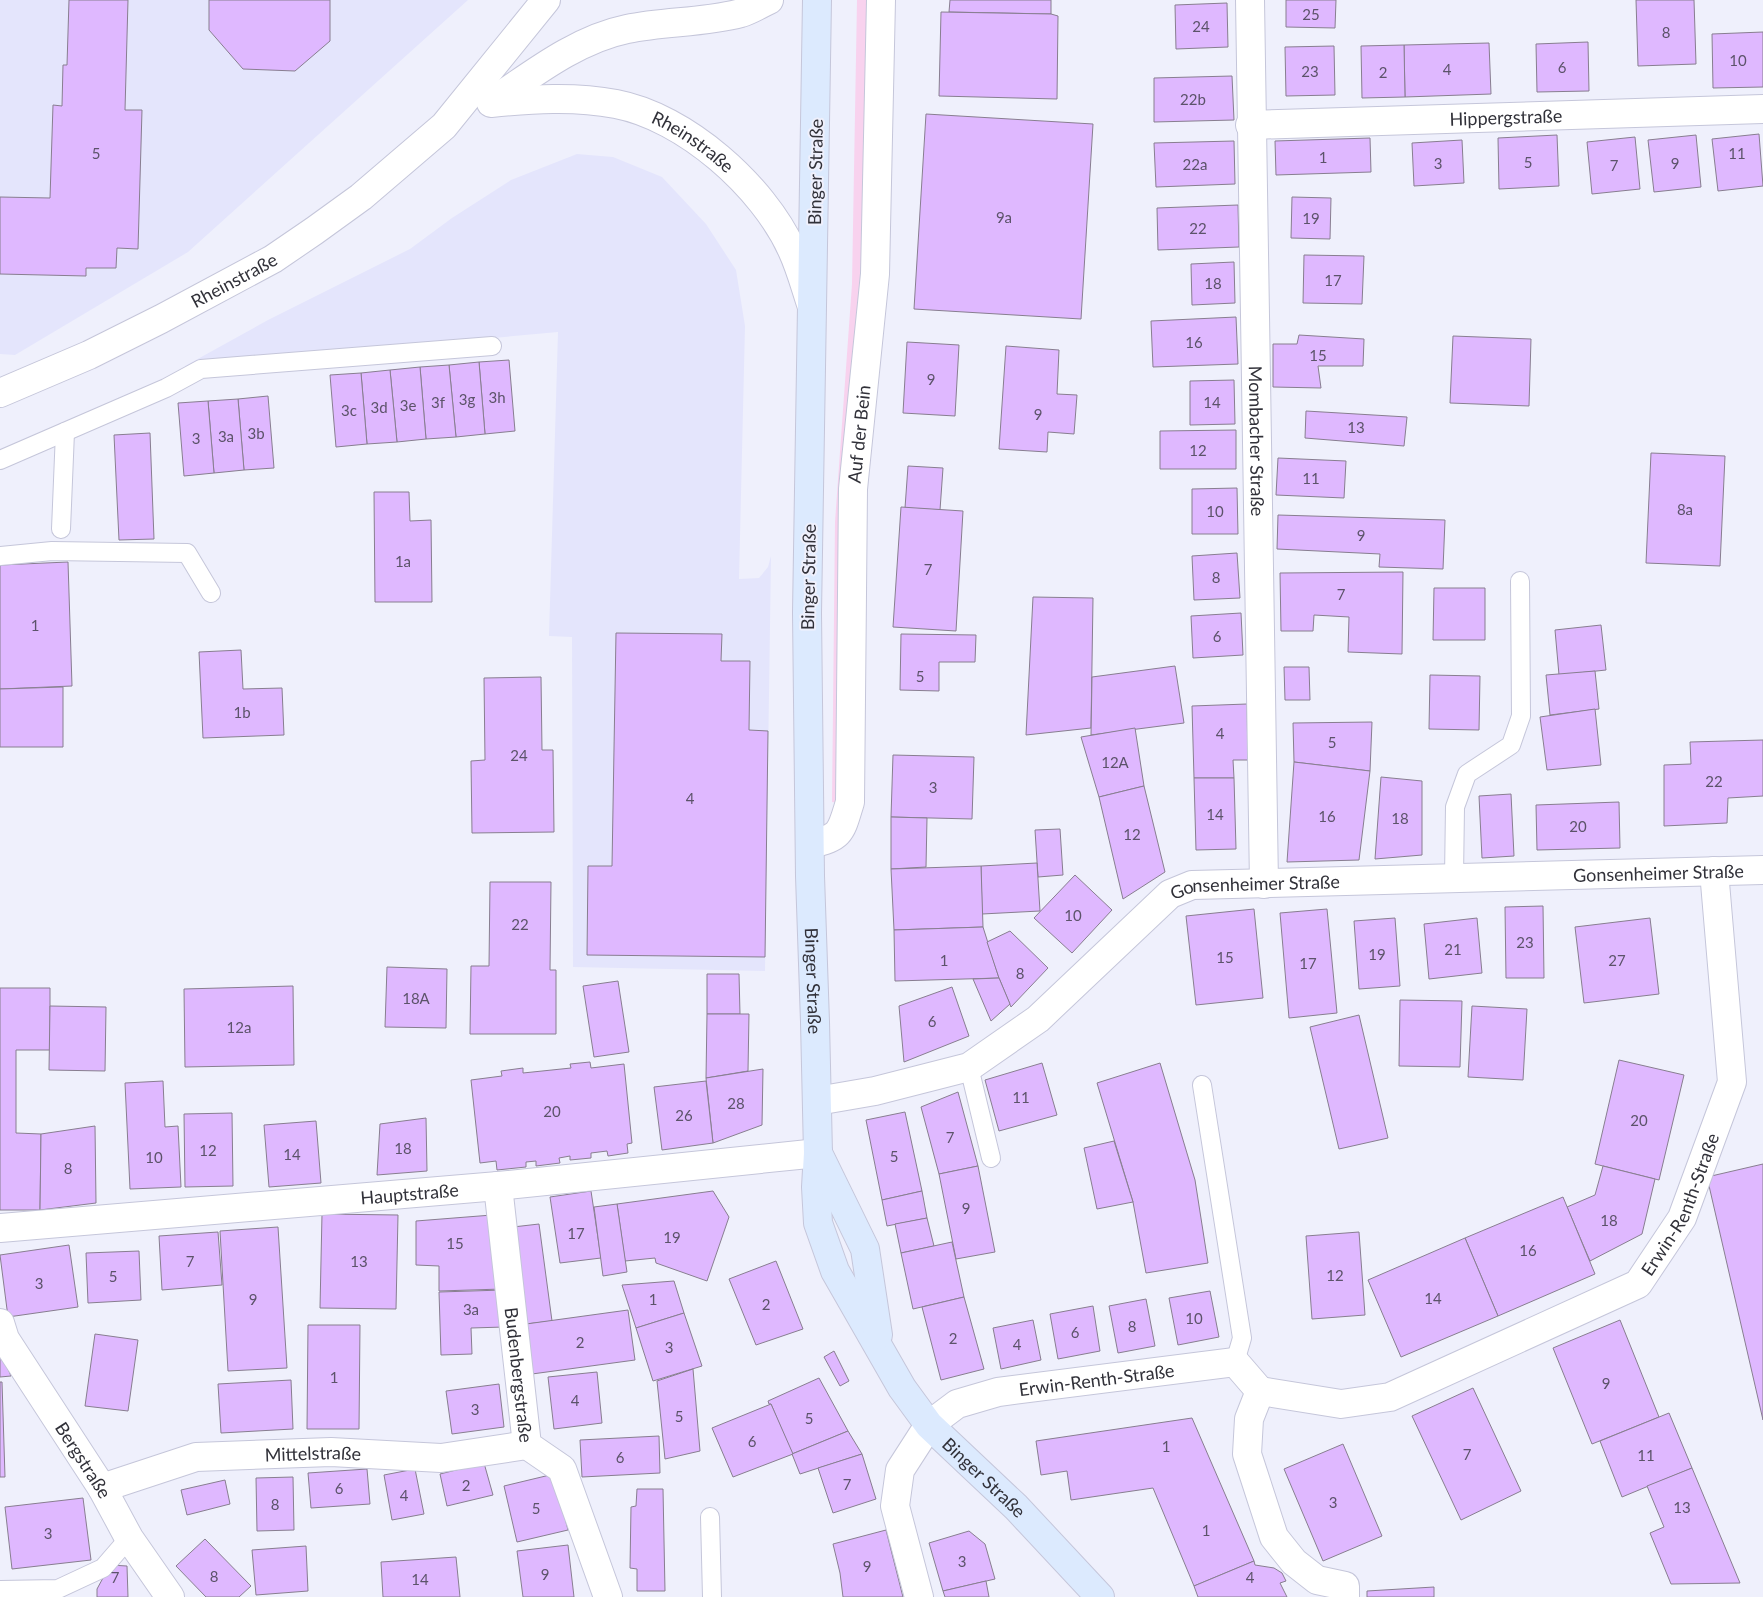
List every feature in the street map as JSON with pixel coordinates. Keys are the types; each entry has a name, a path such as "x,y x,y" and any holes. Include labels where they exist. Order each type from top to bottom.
{"main road":[{"name":"Binger Straße","path":"817,0 807,613 818,1223 823,1242 835,1271 902,1388 928,1425 1016,1507 1100,1597"},
{"name":"Binger Straße","path":"818,1153 865,1249 880,1349"}],"street":[{"name":"Rheinstraße","path":"0,393 89,355 273,259 353,202 444,126 546,0"},
{"name":"Rheinstraße","path":"444,126 491,103 548,64 595,40 626,29 713,19 742,12 769,0"},
{"name":"Auf der Bein","path":"810,844 829,840 838,833 850,802 853,489 875,274 881,0"},
{"name":"Mombacher Straße","path":"1250,0 1250,125 1264,884"},
{"name":"Rheinstraße","path":"491,103 540,98 617,104 685,132 727,164 774,217 792,249 813,310"},
{"name":"Hippergstraße","path":"1250,125 1763,109"},
{"name":"Gonsenheimer Straße","path":"816,1100 876,1091 969,1068 1038,1019 1170,894 1192,885 1763,870"},
{"name":"Erwin-Renth-Straße","path":"1260,1391 1341,1404 1390,1397 1638,1284 1682,1218 1732,1082 1714,871"},
{"name":"Hauptstraße","path":"0,1228 498,1186 818,1153"},
{"name":"Budenbergstraße","path":"498,1186 527,1445 562,1469 608,1597"},
{"name":"Bergstraße","path":"0,1323 5,1339 102,1488 129,1538 170,1597"},
{"name":"Erwin-Renth-Straße","path":"928,1425 957,1404 998,1392 1235,1362"},
{"path":"1235,1362 1260,1391 1249,1419 1247,1454 1274,1537 1294,1562 1317,1580 1345,1586 1346,1597"},
{"path":"919,1597 894,1506 900,1470 928,1425"},
{"name":"Mittelstraße","path":"102,1488 196,1457 331,1452 441,1458 527,1445"}],"lane":[{"path":"0,460 166,388 201,370 492,346"},
{"path":"61,529 65,432"},
{"path":"0,556 52,550 187,553 212,593"},
{"path":"1454,877 1455,807 1467,774 1512,745 1521,716 1520,581"},
{"path":"969,1068 992,1158"},
{"path":"1202,1085 1242,1338 1235,1362"},
{"path":"710,1516 712,1597"},
{"path":"0,1590 58,1589 103,1568 129,1538"}],"shaded area":[{"path":"0,0 468,0 188,252 15,355 0,354"},
{"path":"857,0 869,0 867,173 838,803 832,802 835,522 852,284"},
{"path":"577,154 613,157 662,177 706,224 736,270 745,326 739,579 759,578 768,567 771,556 765,971 573,967 572,637 549,636 558,332 185,366 268,320 410,249 452,218 511,180"}],"building":[{"path":"69,0 128,0 125,110 142,110 138,249 117,248 116,268 86,268 86,276 0,274 0,197 50,198 53,105 62,106 63,65 67,65"},
{"path":"209,0 330,0 330,41 295,71 243,69 209,30"},
{"path":"950,0 1051,0 1051,14 949,12"},
{"path":"1286,0 1336,0 1335,28 1286,27"},
{"path":"1636,0 1694,0 1696,64 1638,66"},
{"path":"1227,3 1228,47 1176,49 1175,5"},
{"path":"941,12 1051,14 1058,16 1057,99 939,96"},
{"path":"1763,32 1763,87 1713,88 1712,34"},
{"path":"1588,42 1589,91 1537,92 1536,44"},
{"path":"1489,43 1491,94 1405,97 1404,45"},
{"path":"1404,45 1405,97 1362,98 1361,46"},
{"path":"1334,46 1335,95 1286,96 1285,47"},
{"path":"1232,76 1234,120 1154,122 1154,78"},
{"path":"926,114 1093,124 1081,319 914,309"},
{"path":"1759,134 1763,186 1718,191 1712,139"},
{"path":"1557,135 1559,186 1499,189 1498,138"},
{"path":"1696,135 1701,187 1654,192 1648,140"},
{"path":"1635,137 1640,189 1592,194 1587,142"},
{"path":"1370,138 1371,172 1276,175 1275,141"},
{"path":"1462,140 1464,183 1414,186 1412,143"},
{"path":"1234,141 1235,184 1156,187 1154,143"},
{"path":"1292,197 1331,198 1330,239 1291,238"},
{"path":"1238,205 1239,247 1158,250 1157,208"},
{"path":"1304,255 1364,256 1362,304 1303,303"},
{"path":"1234,262 1235,303 1192,305 1191,264"},
{"path":"1236,317 1238,364 1153,367 1151,321"},
{"path":"1299,335 1364,339 1363,366 1318,366 1321,388 1273,387 1273,344 1297,344"},
{"path":"1453,336 1531,339 1529,406 1450,403"},
{"path":"907,342 959,345 955,416 903,413"},
{"path":"1006,346 1059,350 1057,394 1077,395 1074,434 1048,432 1047,452 999,449"},
{"path":"509,360 515,431 485,434 479,362"},
{"path":"479,362 485,434 456,437 449,365"},
{"path":"449,365 456,437 426,439 420,367"},
{"path":"420,367 426,439 397,442 390,370"},
{"path":"390,370 397,442 367,444 361,373"},
{"path":"361,373 367,444 336,447 330,375"},
{"path":"1234,380 1235,424 1190,425 1190,381"},
{"path":"268,396 274,468 244,470 238,399"},
{"path":"238,399 244,470 214,473 208,401"},
{"path":"208,401 214,473 184,476 178,403"},
{"path":"1306,411 1407,417 1404,446 1305,438"},
{"path":"1236,430 1236,469 1160,469 1160,431"},
{"path":"150,433 154,539 119,540 114,435"},
{"path":"1651,453 1725,456 1720,566 1646,563"},
{"path":"1278,458 1346,461 1344,498 1276,495"},
{"path":"908,466 943,468 940,510 905,508"},
{"path":"1237,488 1238,534 1192,534 1192,489"},
{"path":"374,492 409,492 410,521 431,520 432,602 375,602"},
{"path":"901,507 963,511 956,631 893,627"},
{"path":"1278,515 1445,520 1443,569 1379,567 1380,554 1277,549"},
{"path":"1237,553 1240,598 1194,600 1192,556"},
{"path":"68,562 72,686 0,689 0,565"},
{"path":"1403,572 1402,654 1348,652 1349,617 1314,615 1313,631 1281,631 1280,573"},
{"path":"1434,588 1485,588 1485,640 1433,640"},
{"path":"1033,597 1093,598 1091,728 1026,735"},
{"path":"1241,613 1243,655 1193,658 1191,616"},
{"path":"1601,625 1606,670 1559,675 1555,630"},
{"path":"616,633 722,634 721,661 750,661 749,730 768,731 765,957 587,955 588,866 612,866"},
{"path":"901,634 976,635 975,662 939,662 939,691 900,690"},
{"path":"241,650 243,689 282,688 284,735 203,738 199,652"},
{"path":"1175,666 1184,723 1091,735 1092,677"},
{"path":"1284,667 1309,667 1310,700 1285,700"},
{"path":"1595,671 1599,709 1550,715 1546,675"},
{"path":"1430,675 1480,676 1479,730 1429,729"},
{"path":"541,677 542,750 553,750 554,832 472,833 471,761 485,760 484,678"},
{"path":"63,687 63,747 0,747 0,689"},
{"path":"1247,704 1248,760 1233,760 1234,778 1194,778 1192,706"},
{"path":"1595,709 1601,765 1547,770 1540,717"},
{"path":"1372,722 1370,771 1294,762 1293,723"},
{"path":"1135,728 1144,786 1099,797 1081,737"},
{"path":"1763,740 1763,796 1728,798 1727,823 1664,826 1664,765 1691,764 1690,742"},
{"path":"893,755 974,757 972,819 891,817"},
{"path":"1294,762 1370,771 1359,860 1287,862"},
{"path":"1381,777 1422,781 1422,855 1375,859"},
{"path":"1194,778 1234,778 1236,849 1196,850"},
{"path":"1144,786 1165,872 1123,899 1099,797"},
{"path":"1511,794 1514,856 1482,858 1479,796"},
{"path":"1619,802 1620,848 1537,850 1536,805"},
{"path":"891,817 927,818 926,867 891,869"},
{"path":"1060,829 1063,875 1038,877 1035,830"},
{"path":"1037,863 1040,911 982,914 981,866"},
{"path":"981,866 983,927 894,930 891,869"},
{"path":"1075,875 1112,910 1072,953 1034,918"},
{"path":"490,882 551,882 550,970 556,970 556,1034 470,1034 471,966 489,966"},
{"path":"1543,906 1544,978 1506,978 1505,907"},
{"path":"1254,909 1263,998 1196,1005 1186,916"},
{"path":"1327,909 1337,1013 1289,1018 1280,913"},
{"path":"1395,918 1400,986 1359,989 1354,921"},
{"path":"1477,918 1482,973 1429,979 1424,924"},
{"path":"1650,918 1659,994 1584,1003 1575,927"},
{"path":"983,927 999,978 895,981 894,930"},
{"path":"1010,931 1048,968 1011,1007 987,942"},
{"path":"387,967 447,969 446,1028 385,1027"},
{"path":"707,974 739,974 740,1014 707,1014"},
{"path":"999,978 1010,1004 991,1021 973,979"},
{"path":"618,981 629,1052 594,1057 583,986"},
{"path":"293,986 294,1065 185,1067 184,989"},
{"path":"952,987 969,1036 904,1062 899,1006"},
{"path":"0,988 50,988 50,1050 16,1050 16,1133 41,1134 40,1210 0,1210"},
{"path":"1400,1000 1462,1001 1460,1067 1399,1066"},
{"path":"50,1006 106,1007 105,1071 49,1070"},
{"path":"1472,1006 1527,1009 1523,1080 1468,1077"},
{"path":"707,1014 749,1014 748,1071 706,1078"},
{"path":"1359,1015 1388,1138 1339,1149 1310,1027"},
{"path":"1619,1060 1684,1075 1659,1180 1595,1164"},
{"path":"590,1062 591,1068 624,1064 632,1143 627,1144 628,1153 608,1156 607,1151 591,1153 591,1158 570,1160 570,1156 559,1158 560,1163 536,1166 536,1161 526,1162 526,1167 497,1170 496,1161 480,1163 471,1080 502,1076 501,1071 523,1068 523,1073 571,1068 570,1064"},
{"path":"1042,1063 1057,1115 999,1131 985,1080"},
{"path":"1160,1063 1195,1180 1208,1263 1146,1273 1133,1202 1097,1083"},
{"path":"763,1069 762,1125 713,1143 706,1078"},
{"path":"163,1081 165,1127 178,1126 181,1187 130,1189 125,1083"},
{"path":"706,1081 713,1143 662,1150 654,1087"},
{"path":"958,1092 978,1166 939,1174 921,1107"},
{"path":"905,1112 922,1191 882,1200 866,1120"},
{"path":"232,1113 233,1186 185,1187 184,1114"},
{"path":"426,1118 427,1171 377,1175 380,1124"},
{"path":"316,1121 321,1183 269,1187 264,1125"},
{"path":"95,1126 96,1203 40,1210 41,1134"},
{"path":"1114,1141 1133,1202 1097,1209 1084,1148"},
{"path":"1763,1164 1763,1420 1707,1177"},
{"path":"978,1166 995,1252 956,1259 939,1174"},
{"path":"1603,1166 1655,1179 1642,1234 1590,1261 1567,1207 1595,1195"},
{"path":"591,1191 601,1258 560,1263 550,1197"},
{"path":"713,1191 729,1217 707,1281 656,1263 655,1258 625,1261 617,1204"},
{"path":"922,1191 927,1218 887,1226 882,1200"},
{"path":"1563,1197 1595,1274 1498,1316 1465,1238"},
{"path":"617,1204 627,1272 603,1276 594,1207"},
{"path":"322,1214 398,1215 396,1309 320,1308"},
{"path":"492,1215 502,1289 439,1291 439,1266 416,1265 416,1221"},
{"path":"927,1218 934,1246 901,1253 895,1224"},
{"path":"539,1224 552,1321 526,1324 513,1227"},
{"path":"278,1227 287,1368 228,1371 220,1231"},
{"path":"218,1232 222,1285 162,1290 159,1236"},
{"path":"1359,1232 1365,1315 1312,1319 1306,1236"},
{"path":"1465,1238 1498,1316 1401,1357 1368,1280"},
{"path":"952,1242 964,1297 913,1309 901,1253"},
{"path":"69,1245 78,1307 8,1317 0,1255"},
{"path":"139,1251 141,1300 88,1303 86,1253"},
{"path":"776,1261 803,1329 756,1345 729,1279"},
{"path":"674,1281 684,1313 636,1328 622,1285"},
{"path":"503,1290 504,1327 471,1328 472,1354 441,1355 439,1292"},
{"path":"1210,1291 1219,1337 1178,1345 1169,1298"},
{"path":"964,1297 984,1369 941,1380 922,1307"},
{"path":"1146,1299 1155,1346 1118,1353 1109,1306"},
{"path":"1093,1306 1100,1351 1058,1359 1050,1314"},
{"path":"628,1310 635,1360 532,1374 526,1324"},
{"path":"684,1313 702,1366 653,1381 636,1328"},
{"path":"1033,1320 1041,1360 1001,1369 993,1328"},
{"path":"1620,1320 1659,1417 1592,1444 1553,1348"},
{"path":"308,1325 360,1325 359,1429 307,1429"},
{"path":"95,1334 138,1340 128,1411 85,1406"},
{"path":"0,1351 11,1376 0,1377"},
{"path":"834,1351 849,1381 840,1386 824,1357"},
{"path":"693,1369 700,1451 665,1459 657,1381"},
{"path":"597,1372 602,1423 554,1429 548,1377"},
{"path":"819,1378 848,1431 792,1454 768,1401"},
{"path":"291,1380 293,1429 221,1433 218,1384"},
{"path":"0,1382 2,1382 5,1477 0,1477"},
{"path":"499,1384 504,1427 452,1434 446,1391"},
{"path":"1473,1388 1521,1491 1461,1520 1412,1416"},
{"path":"771,1404 793,1454 733,1477 712,1428"},
{"path":"1669,1413 1692,1468 1622,1497 1600,1441"},
{"path":"1192,1418 1254,1561 1194,1586 1153,1488 1071,1500 1067,1471 1041,1475 1036,1441"},
{"path":"848,1431 862,1454 800,1474 792,1454"},
{"path":"659,1436 660,1473 582,1477 580,1440"},
{"path":"1343,1444 1382,1536 1323,1561 1284,1469"},
{"path":"862,1454 876,1499 833,1513 818,1468"},
{"path":"484,1463 493,1495 447,1506 440,1474"},
{"path":"1692,1468 1740,1583 1671,1584 1650,1533 1664,1527 1647,1486"},
{"path":"367,1469 370,1504 311,1508 308,1473"},
{"path":"415,1469 424,1514 392,1520 384,1475"},
{"path":"554,1474 568,1530 517,1542 504,1486"},
{"path":"293,1477 294,1530 257,1531 256,1478"},
{"path":"225,1480 230,1504 187,1515 181,1490"},
{"path":"637,1489 663,1489 665,1591 637,1591 637,1569 630,1568 631,1507 636,1506"},
{"path":"83,1498 91,1560 12,1569 5,1507"},
{"path":"886,1530 903,1597 843,1597 840,1573 833,1544"},
{"path":"969,1531 985,1544 995,1579 943,1591 929,1543"},
{"path":"205,1539 251,1586 239,1597 206,1597 176,1566"},
{"path":"568,1545 574,1597 523,1597 517,1551"},
{"path":"306,1546 308,1591 256,1595 252,1550"},
{"path":"456,1557 460,1597 383,1597 381,1562"},
{"path":"1254,1561 1255,1565 1274,1568 1282,1573 1286,1581 1280,1583 1287,1597 1198,1597 1194,1586"},
{"path":"110,1565 127,1566 128,1597 97,1597 97,1589"},
{"path":"986,1581 989,1597 945,1597 943,1591"},
{"path":"1434,1587 1434,1597 1367,1597 1367,1591"}]}
